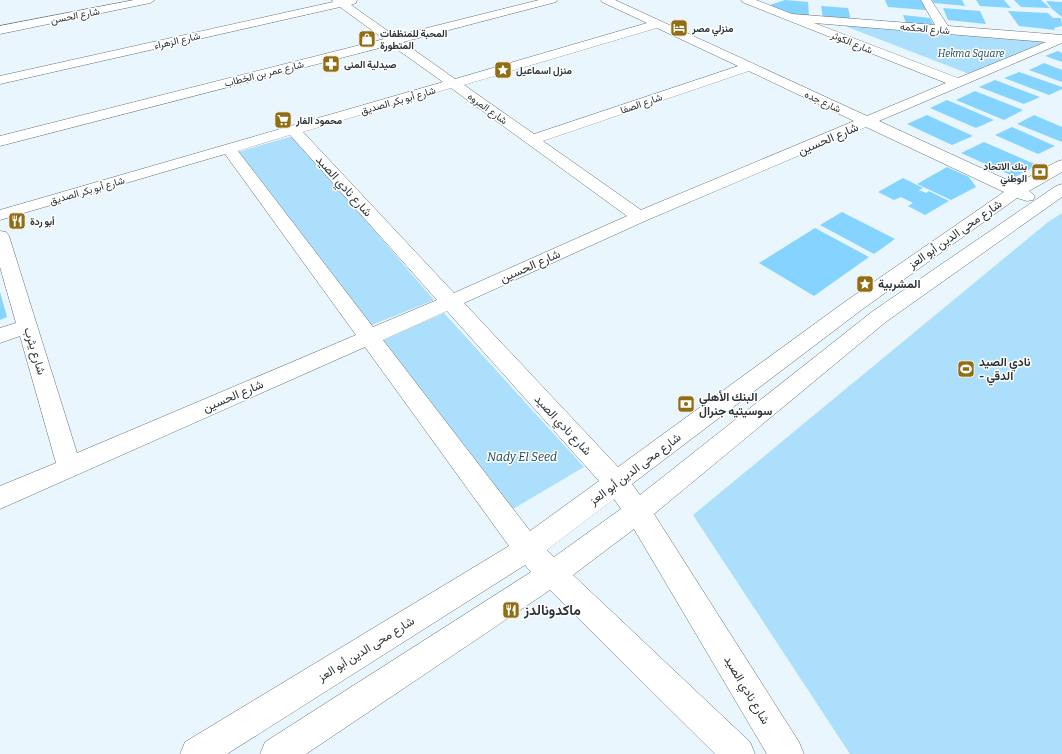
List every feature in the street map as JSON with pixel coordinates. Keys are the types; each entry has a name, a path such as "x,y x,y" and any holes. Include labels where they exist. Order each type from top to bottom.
{"street":[{"name":"شارع الحسن","path":"0,30 150,0"},
{"name":"شارع عمر بن الخطاب","path":"0,141 552,0"},
{"name":"شارع جده","path":"606,0 1040,203"},
{"name":"شارع الكوثر","path":"746,0 958,83"},
{"path":"926,0 944,30"},
{"name":"شارع المروه","path":"344,1 393,40 453,84 639,217"},
{"name":"شارع الزهراء","path":"0,80 344,1"},
{"path":"621,7 641,2"},
{"name":"شارع الحكمه","path":"788,17 1062,39"},
{"name":"شارع أبو بكر الصديق","path":"0,215 658,24"},
{"name":"شارع الحسين","path":"0,498 69,466 450,302 639,217 868,122 1062,39"},
{"name":"شارع الصفا","path":"532,140 749,67"},
{"name":"شارع نادي الصيد","path":"293,130 617,483 638,512 772,732 787,754"},
{"path":"229,149 527,549 738,754"},
{"name":"شارع محى الدين أبو العز","path":"196,754 527,549 853,306 1016,191 1062,165"},
{"name":"شارع محى الدين أبو العز","path":"277,754 553,573 638,512 880,316 1062,189"},
{"name":"شارع يثرب","path":"0,236 69,466"},
{"path":"0,336 27,326"}],"green space":[{"name":"Hekma Square","path":"832,21 1059,36 972,75"},
{"path":"293,136 434,300 367,327 238,152"},
{"name":"نادي الصيد - الدقي","path":"1062,213 1062,754 850,754 693,515 1048,222"},
{"name":"Nady El Seed","path":"444,313 584,467 513,509 381,341"}],"building":[{"path":"785,0 808,2 809,16 795,15 770,5"},
{"path":"885,0 922,0 926,10 888,7"},
{"path":"932,0 962,0 965,6 934,3"},
{"path":"976,0 1004,0 1011,8 980,6"},
{"path":"1014,0 1041,0 1050,8 1021,7"},
{"path":"1046,1 1062,2 1062,17 1052,9"},
{"path":"821,6 848,8 851,20 823,18"},
{"path":"943,8 980,11 986,24 948,20"},
{"path":"1008,11 1048,13 1053,18 1061,18 1062,26 1054,28 1055,30 1019,26"},
{"path":"903,15 930,18 935,28 907,26"},
{"path":"1058,51 1062,53 1062,62 1045,56"},
{"path":"1044,63 1062,70 1062,82 1029,70"},
{"path":"1019,72 1062,87 1062,89 1049,95 1004,78"},
{"path":"995,80 1040,97 1024,104 979,87"},
{"path":"975,91 1023,110 1004,120 956,100"},
{"path":"947,100 994,120 976,128 930,108"},
{"path":"927,115 973,136 952,145 907,124"},
{"path":"1034,115 1062,127 1062,142 1017,124"},
{"path":"1012,127 1055,146 1038,154 995,135"},
{"path":"984,142 1037,165 1015,177 961,153"},
{"path":"947,167 969,177 976,187 951,200 917,184"},
{"path":"903,178 923,188 919,190 926,193 929,191 949,201 925,215 908,206 913,203 901,197 894,200 878,192"},
{"path":"842,212 895,239 874,254 820,225"},
{"path":"815,228 869,257 814,296 759,263"},
{"path":"0,292 7,317 0,320"}],"place":[{"name":"منزلي مصر","path":"679,28"},
{"name":"المحبة للمنظفات المتطورة","path":"367,39"},
{"name":"صيدلية المنى","path":"331,64"},
{"name":"منزل اسماعيل","path":"503,70"},
{"name":"محمود الفار","path":"283,120"},
{"name":"بنك الاتحاد الوطني","path":"1040,172"},
{"name":"أبو ردة","path":"17,221"},
{"name":"المشربية","path":"865,284"},
{"name":"نادي الصيد - الدقي","path":"966,369"},
{"name":"البنك الأهلي سوسيتيه جنرال","path":"686,404"},
{"name":"ماكدونالدز","path":"511,610"}]}
